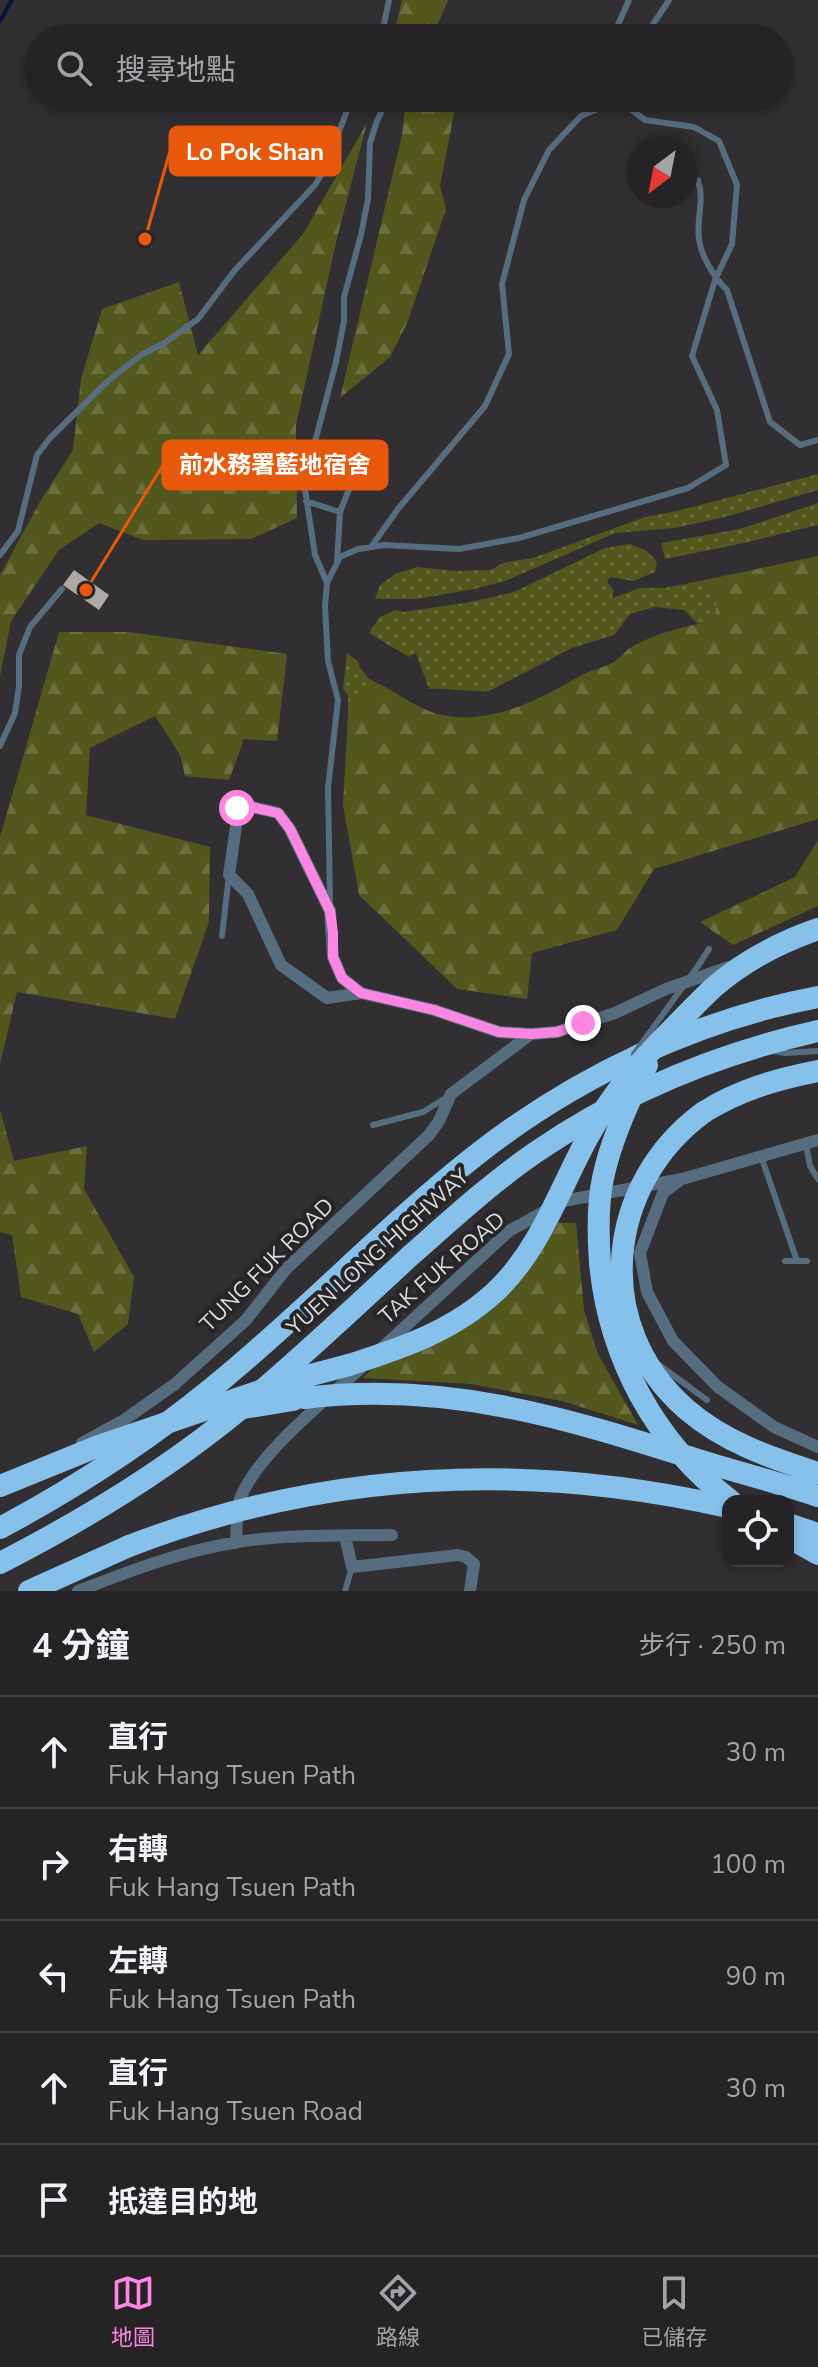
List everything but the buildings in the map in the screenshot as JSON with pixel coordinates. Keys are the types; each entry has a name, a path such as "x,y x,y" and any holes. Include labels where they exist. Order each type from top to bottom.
{"highway":[{"path":"0,1486 96,1447 292,1380 408,1346 471,1313 504,1283 526,1255 590,1134 622,1081 714,986 766,952 818,929"},
{"name":"YUEN LONG HIGHWAY","path":"0,1528 72,1488 177,1416 261,1347 444,1182 534,1114 597,1077 684,1036 764,1010 818,997"},
{"name":"YUEN LONG HIGHWAY","path":"0,1563 92,1513 200,1440 284,1371 453,1218 536,1152 641,1090 708,1062 818,1031"},
{"path":"658,1043 636,1087 605,1171 598,1223 601,1278 616,1342 641,1398 676,1449 724,1495"},
{"path":"818,1071 749,1089 704,1112 673,1138 640,1185 627,1224 621,1268 630,1325 641,1351 668,1391 699,1420 753,1450 818,1473"},
{"path":"186,1417 341,1394 391,1393 458,1398 561,1418 818,1496"},
{"path":"29,1591 129,1546 184,1526 263,1504 345,1488 423,1480 557,1480 654,1492 722,1506"},
{"path":"794,1526 818,1534"},
{"path":"794,1540 818,1554"}],"street":[{"path":"361,993 342,978 333,957 330,911 290,829 278,813 243,805 237,808 229,875 248,894 281,965 327,998 361,993 434,1010 499,1032 557,1032 615,1013 666,989 788,947 818,940"},
{"name":"TUNG FUK ROAD","path":"0,1486 124,1420 175,1384 246,1320 286,1269 429,1135 451,1094 531,1034"},
{"name":"TAK FUK ROAD","path":"236,1543 239,1503 245,1486 279,1444 509,1231 563,1201 682,1179 812,1142"},
{"path":"682,1179 663,1193 640,1253 647,1292 673,1341 718,1387 774,1427 818,1447"},
{"path":"78,1591 147,1564 236,1543 386,1532"},
{"path":"345,1536 352,1567 458,1555 466,1557 474,1564 470,1591"}],"lane":[{"path":"384,24 389,0"},
{"path":"618,24 629,0"},
{"path":"653,24 669,0"},
{"path":"0,555 18,531 37,455 50,438 109,380 141,355 188,327 204,312 235,270 315,185 347,112"},
{"path":"327,583 315,555 305,489 336,362 344,321 344,297 368,199 370,143 381,112"},
{"path":"371,547 398,509 485,406 509,354 502,284 524,200 549,150 581,116 590,112"},
{"path":"330,911 328,788 338,700 328,661 325,606 327,583 340,557 358,549 384,545 459,549 519,538 688,488 726,465 717,410 692,356 715,280 732,244 737,185 719,141 694,127 645,120 635,112"},
{"path":"698,180 702,192 699,240 715,280 727,290 770,422 800,445 818,440"},
{"path":"337,563 340,512 362,457"},
{"path":"306,501 340,512"},
{"path":"0,746 15,713 19,655 30,627 62,589"},
{"path":"222,936 229,875"},
{"path":"590,1134 618,1077 709,949"},
{"path":"754,1047 785,1053 818,1051"},
{"path":"373,1125 423,1112 451,1094"},
{"path":"812,1142 810,1166 818,1179"},
{"path":"761,1156 797,1261"},
{"path":"785,1261 807,1261"},
{"path":"641,1351 707,1400"},
{"path":"345,1591 352,1567"}],"green space":[{"path":"402,0 448,0 438,24 396,24"},
{"path":"404,112 454,112 440,186 446,209 408,321 390,357 340,398 402,135"},
{"path":"367,123 337,238 296,425 297,518 251,539 143,540 99,523 59,550 11,621 0,676 0,575 41,500 73,450 81,379 102,309 179,282 198,355 303,234"},
{"path":"818,474 818,490 675,528 615,533 505,581 417,599 375,599 380,585 395,574 417,567 454,571 490,570 506,562 533,558 645,517"},
{"path":"818,503 818,525 665,559 661,543 740,529"},
{"path":"630,544 647,551 657,562 655,572 633,581 610,577 607,582 614,591 613,598 640,588 664,588 700,581 717,602 714,621 698,624 684,610 655,607 630,614 614,635 572,648 489,691 429,689 416,653 409,657 369,633 380,617 396,610 403,612 471,602 514,592 605,548"},
{"path":"818,556 818,819 654,869 617,930 532,953 527,999 457,989 359,895 343,805 348,715 377,683 433,713 461,717 499,713 535,700 586,673 611,664 643,641 673,630 714,621 717,602 700,581"},
{"path":"59,632 129,632 287,654 277,741 244,739 229,780 185,776 180,755 155,716 90,748 86,815 210,847 209,922 175,1019 17,992 0,1064 0,837"},
{"path":"347,653 359,663 368,678 377,683 348,715 348,695 343,689"},
{"path":"818,840 818,906 733,945 700,922 795,877"},
{"path":"0,1110 14,1161 87,1146 84,1189 134,1277 128,1324 94,1352 78,1314 21,1297 12,1235 0,1232"},
{"path":"557,1223 576,1223 584,1310 598,1354 638,1425 562,1401 471,1384 363,1378 378,1363 408,1355"}],"waterway":[{"path":"0,21 12,0"}],"place":[{"name":"Lo Pok Shan","path":"145,239"},
{"name":"前水務署藍地宿舍","path":"86,590"}],"route":[{"path":"237,808 243,805 278,813 290,829 330,911 333,957 342,978 361,993 434,1010 499,1032 557,1032 583,1023"}]}
